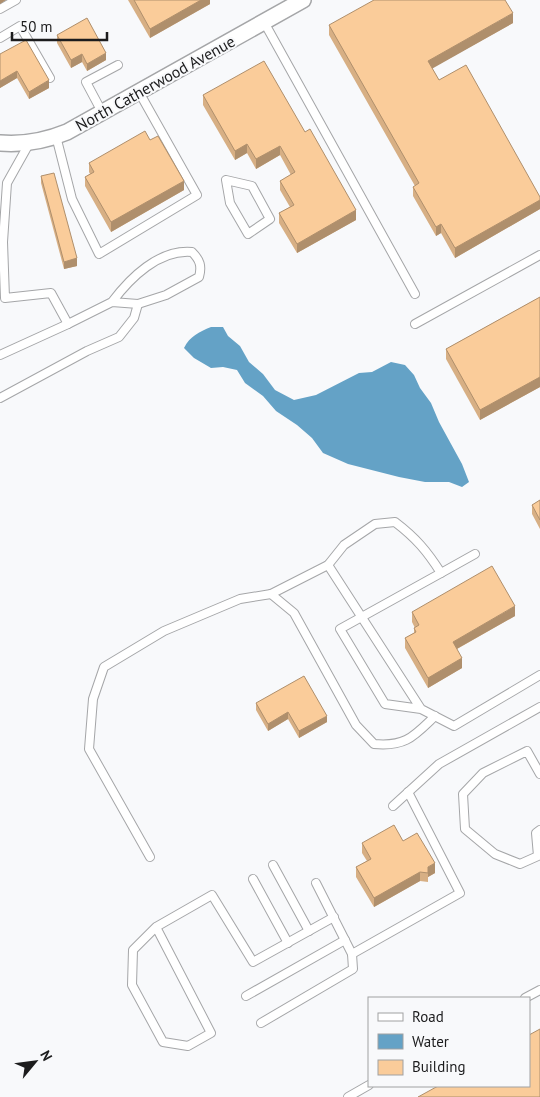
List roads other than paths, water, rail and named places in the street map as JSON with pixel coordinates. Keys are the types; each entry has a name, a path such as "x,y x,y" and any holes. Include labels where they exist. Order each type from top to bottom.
{"street":[{"name":"North Catherwood Avenue","path":"0,143 30,142 56,136 72,129 303,0"}],"lane":[{"path":"0,9 16,0"},
{"path":"264,22 415,294"},
{"path":"0,38 20,26 50,78"},
{"path":"102,112 86,82 118,65"},
{"path":"56,136 72,199 98,254 197,195 139,92"},
{"path":"30,142 3,184 3,300 51,293 68,324"},
{"path":"226,180 252,186 270,218 248,234 230,203 226,180"},
{"path":"0,355 112,302 124,287 140,273 172,253 192,252 198,259 201,268 199,277 166,295 138,304 112,302"},
{"path":"415,324 540,255"},
{"path":"0,398 87,351 119,337 134,318 138,304"},
{"path":"150,857 89,749 93,699 104,666 164,631 240,599 272,594 328,565 344,545 375,524 395,522 426,550 441,573"},
{"path":"475,554 340,629 385,704 421,709 454,726 540,675"},
{"path":"328,565 421,709"},
{"path":"272,594 294,613 356,725 374,744 390,746 411,739 435,716"},
{"path":"393,806 439,764 540,706"},
{"path":"540,774 527,751 483,773 463,794 465,829 495,854 520,864 538,856 536,833 540,830"},
{"path":"352,954 460,893 408,792"},
{"path":"273,865 309,931"},
{"path":"253,879 288,943"},
{"path":"262,1023 353,969 352,954 316,883"},
{"path":"156,927 211,1033 188,1046 163,1042 132,985 133,950 156,927 212,895 253,962 334,918"},
{"path":"246,996 345,940"},
{"path":"527,997 540,990"},
{"path":"348,1097 368,1086"}],"water":[{"path":"211,327 223,327 228,336 240,346 249,362 263,374 275,390 294,400 316,395 359,373 372,372 391,362 405,365 414,375 420,388 431,403 469,482 462,487 449,482 425,482 399,477 348,464 323,453 312,438 276,411 263,396 245,383 237,370 223,367 211,368 194,358 184,348 195,335"}]}
